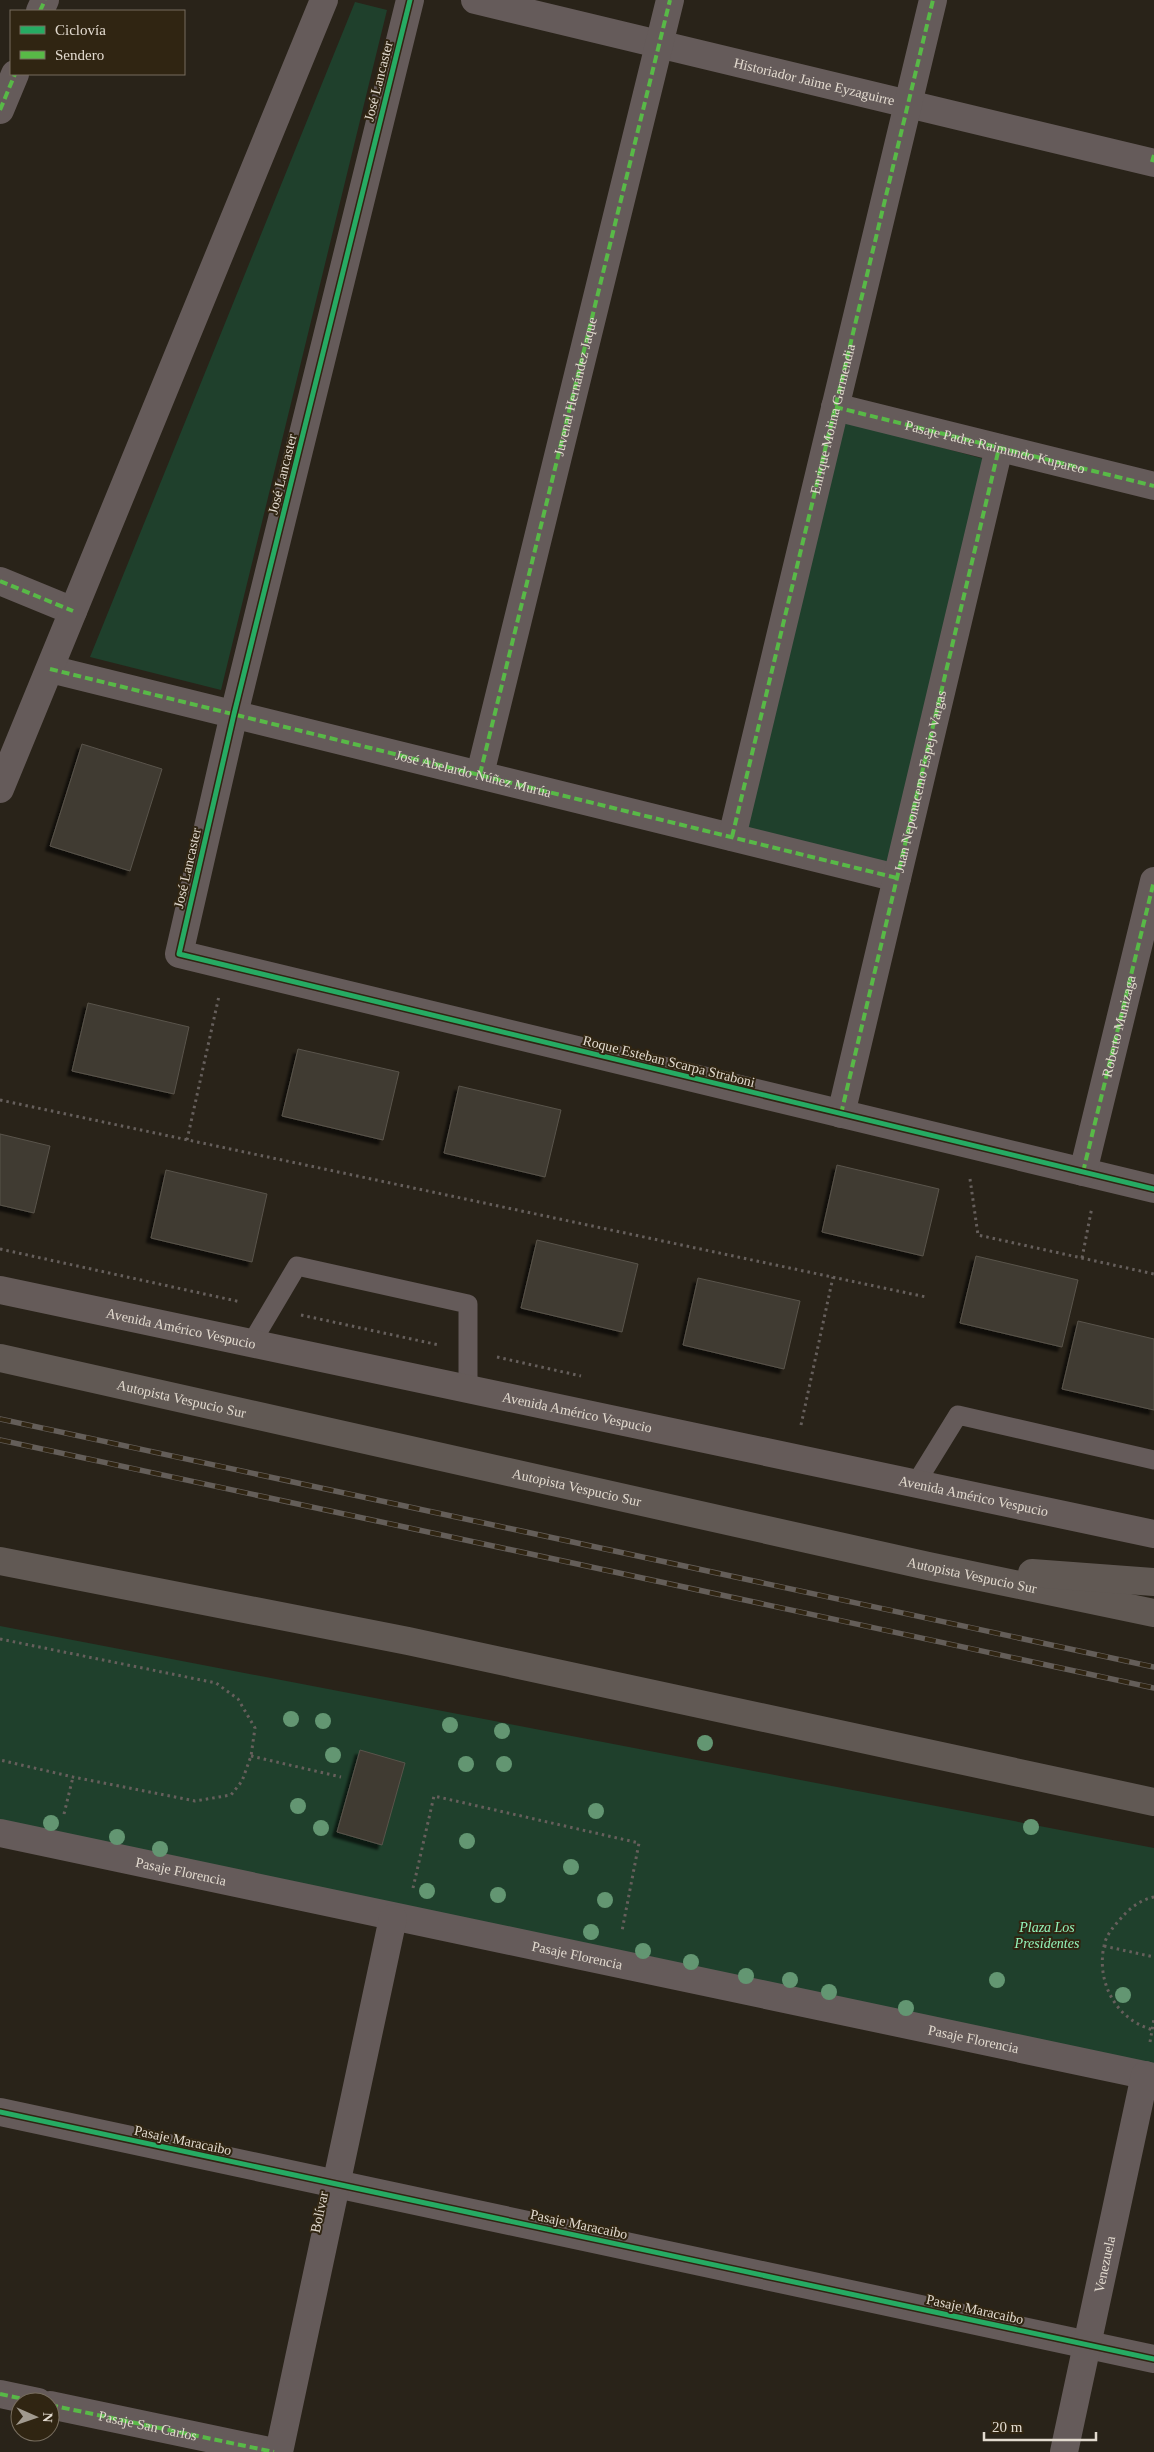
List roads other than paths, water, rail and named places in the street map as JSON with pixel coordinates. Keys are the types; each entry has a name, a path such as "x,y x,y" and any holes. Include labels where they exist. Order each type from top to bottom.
{"highway":[{"name":"Autopista Vespucio Sur","path":"0,1358 928,1566 1154,1613"},
{"path":"0,1561 427,1645 1154,1802"},
{"path":"928,1566 1154,1582"}],"main road":[{"name":"Avenida Américo Vespucio","path":"0,1290 1154,1534"}],"street":[{"path":"0,789 324,0"},
{"name":"José Lancaster","path":"179,954 234,714 410,0"},
{"name":"Historiador Jaime Eyzaguirre","path":"475,0 1153,160"},
{"name":"Juvenal Hernández Jaque","path":"480,774 670,0"},
{"name":"Enrique Molina Garmendia","path":"732,837 933,0"},
{"path":"0,110 15,75"},
{"name":"Pasaje Padre Raimundo Kupareo","path":"835,407 1154,486"},
{"name":"Juan Neponucemo Espejo Vargas","path":"840,1114 999,448"},
{"path":"0,581 73,611"},
{"name":"José Abelardo Núñez Murúa","path":"50,669 897,878"},
{"name":"Roberto Munizaga","path":"1091,1174 1154,880"},
{"name":"Roque Esteban Scarpa Straboni","path":"179,954 1154,1189"},
{"name":"Pasaje Florencia","path":"0,1833 393,1918 1149,2076"},
{"name":"Bolívar","path":"279,2452 393,1918"},
{"name":"Venezuela","path":"1064,2452 1149,2076"},
{"name":"Pasaje Maracaibo","path":"0,2112 1154,2358"},
{"name":"Pasaje San Carlos","path":"60,2406 274,2452"}],"lane":[{"path":"252,1342 297,1266 468,1304 468,1388"},
{"path":"916,1483 958,1415 1154,1460"}],"railway":[{"path":"0,1419 1154,1667"},
{"path":"0,1440 1154,1688"}],"park label":[{"name":"Plaza Los Presidentes","path":"1047,1935"}]}
